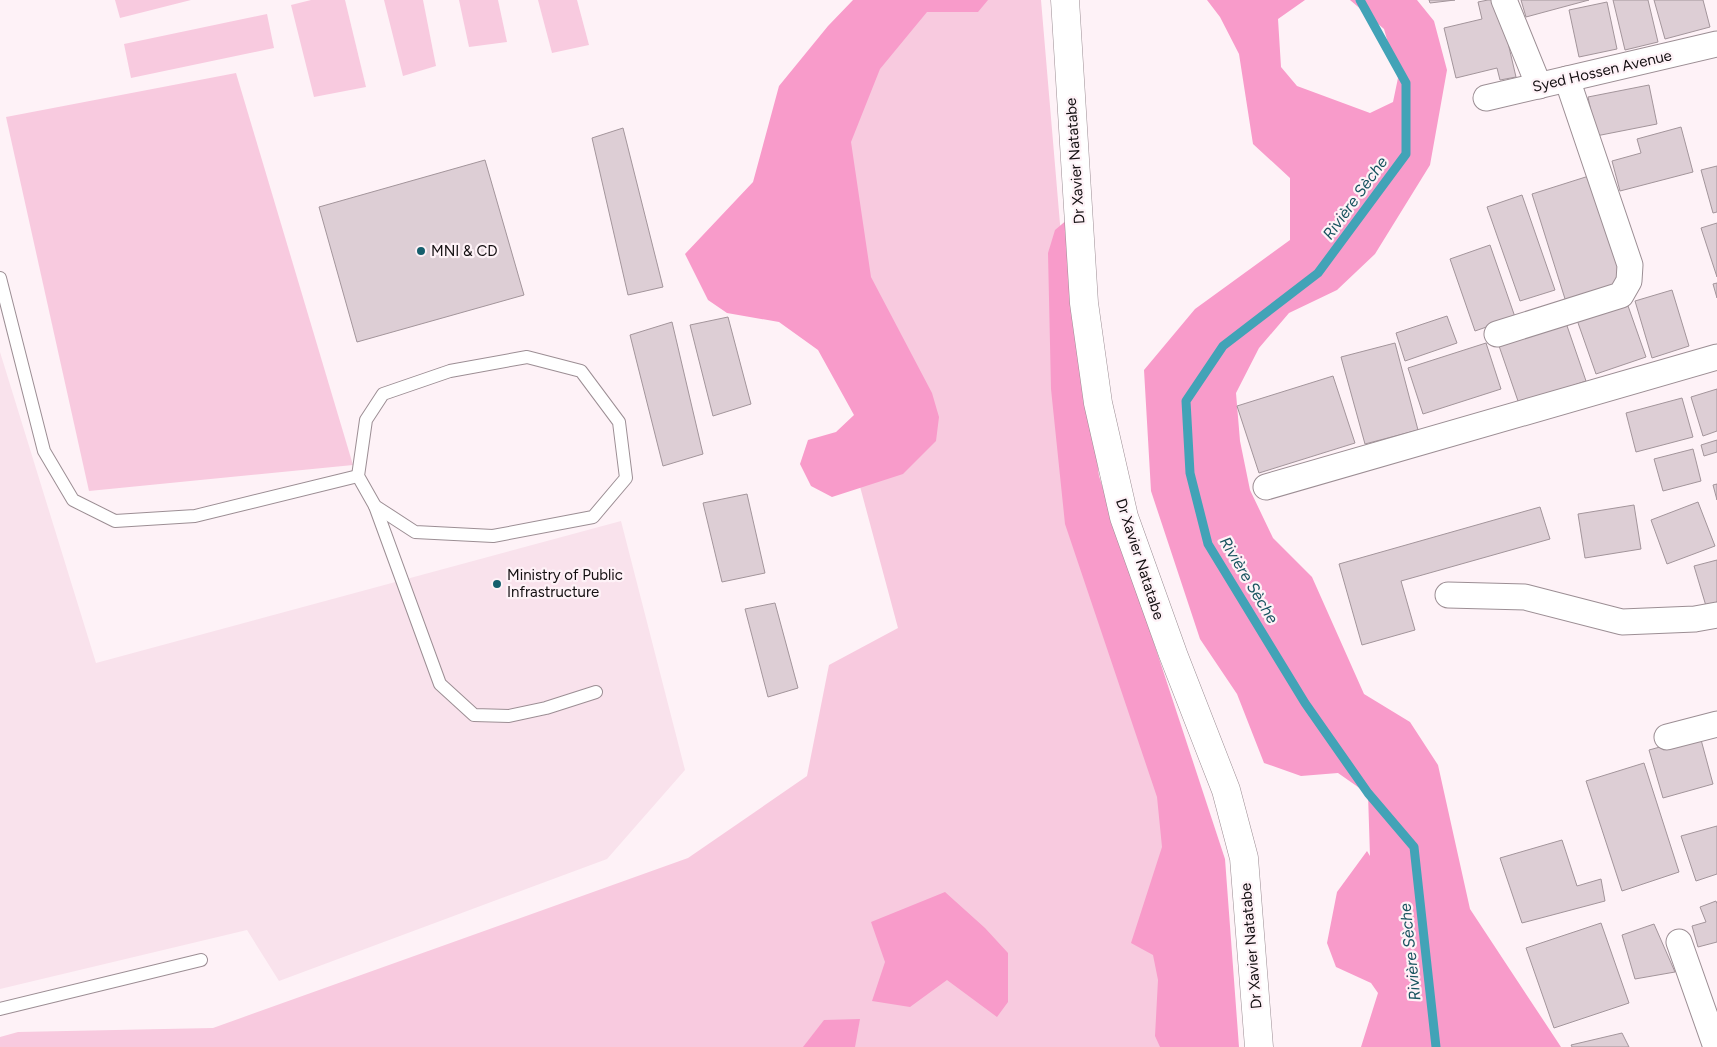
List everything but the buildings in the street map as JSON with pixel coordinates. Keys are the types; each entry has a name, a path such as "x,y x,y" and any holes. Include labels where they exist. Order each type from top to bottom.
{"main road":[{"name":"Dr Xavier Natatabe","path":"1066,0 1084,303 1098,402 1124,517 1173,654 1226,790 1244,858 1259,1047"}],"street":[{"path":"1504,0 1539,86"},
{"name":"Syed Hossen Avenue","path":"1486,98 1717,44"},
{"path":"1497,334 1621,295 1629,281 1630,265 1567,79"},
{"path":"1266,487 1717,357"},
{"path":"1448,595 1525,597 1622,622 1695,619 1717,615"},
{"path":"1667,737 1717,724"},
{"path":"1679,942 1716,1047"}],"lane":[{"path":"0,278 44,451 73,500 115,521 195,516 358,476"},
{"path":"375,506 415,532 493,536 593,517 626,478 619,422 581,371 527,357 450,371 383,394 366,420 358,476 375,506 440,684 474,715 509,716 546,708 596,692"},
{"path":"0,1009 201,960"}],"shaded area":[{"path":"115,0 191,0 120,18"},
{"path":"311,0 345,0 366,87 314,97 291,5"},
{"path":"384,0 423,0 436,66 403,76"},
{"path":"459,0 498,0 507,42 469,47"},
{"path":"538,0 577,0 589,45 552,53"},
{"path":"853,0 988,0 978,12 927,12 880,69 851,142 871,277 932,393 939,417 936,441 903,474 832,497 811,486 800,464 808,440 836,432 854,415 818,350 779,322 727,313 708,300 685,254 753,182 779,86 828,26"},
{"path":"869,0 1041,0 1082,483 1226,1047 0,1047 0,1037 18,1032 213,1028 688,858 807,776 829,665 898,628 851,453 883,422 799,285"},
{"path":"1207,0 1305,0 1278,19 1281,67 1297,86 1370,113 1393,102 1398,78 1384,29 1350,0 1417,0 1434,21 1447,70 1430,165 1375,254 1337,290 1289,313 1259,348 1236,393 1240,441 1250,490 1273,538 1312,577 1364,694 1410,722 1438,765 1470,909 1561,1047 1361,1047 1378,993 1371,983 1336,967 1327,943 1337,892 1367,851 1370,856 1368,794 1338,773 1301,776 1264,763 1237,694 1200,639 1151,491 1144,370 1195,309 1290,240 1290,178 1253,144 1239,54 1220,17"},
{"path":"267,14 274,48 131,78 124,44"},
{"path":"236,73 353,465 89,491 6,117"},
{"path":"1068,219 1099,476 1225,859 1239,1047 1160,1047 1155,1036 1158,980 1153,955 1131,943 1162,847 1157,797 1065,524 1051,389 1048,253 1055,230"},
{"path":"0,352 96,663 621,521 685,770 607,859 279,981 247,930 0,989"},
{"path":"945,892 985,928 1008,953 1008,1002 997,1017 947,980 910,1007 872,1001 885,962 871,922"},
{"path":"860,1019 855,1047 803,1047 824,1020"}],"waterway":[{"name":"Rivière Sèche","path":"1360,0 1406,83 1406,154 1318,273 1223,346 1186,401 1190,473 1208,544 1305,703 1368,793 1414,847 1436,1047"}],"place":[{"name":"MNI & CD","path":"421,251"},
{"name":"Ministry of Public Infrastructure","path":"497,584"}]}
